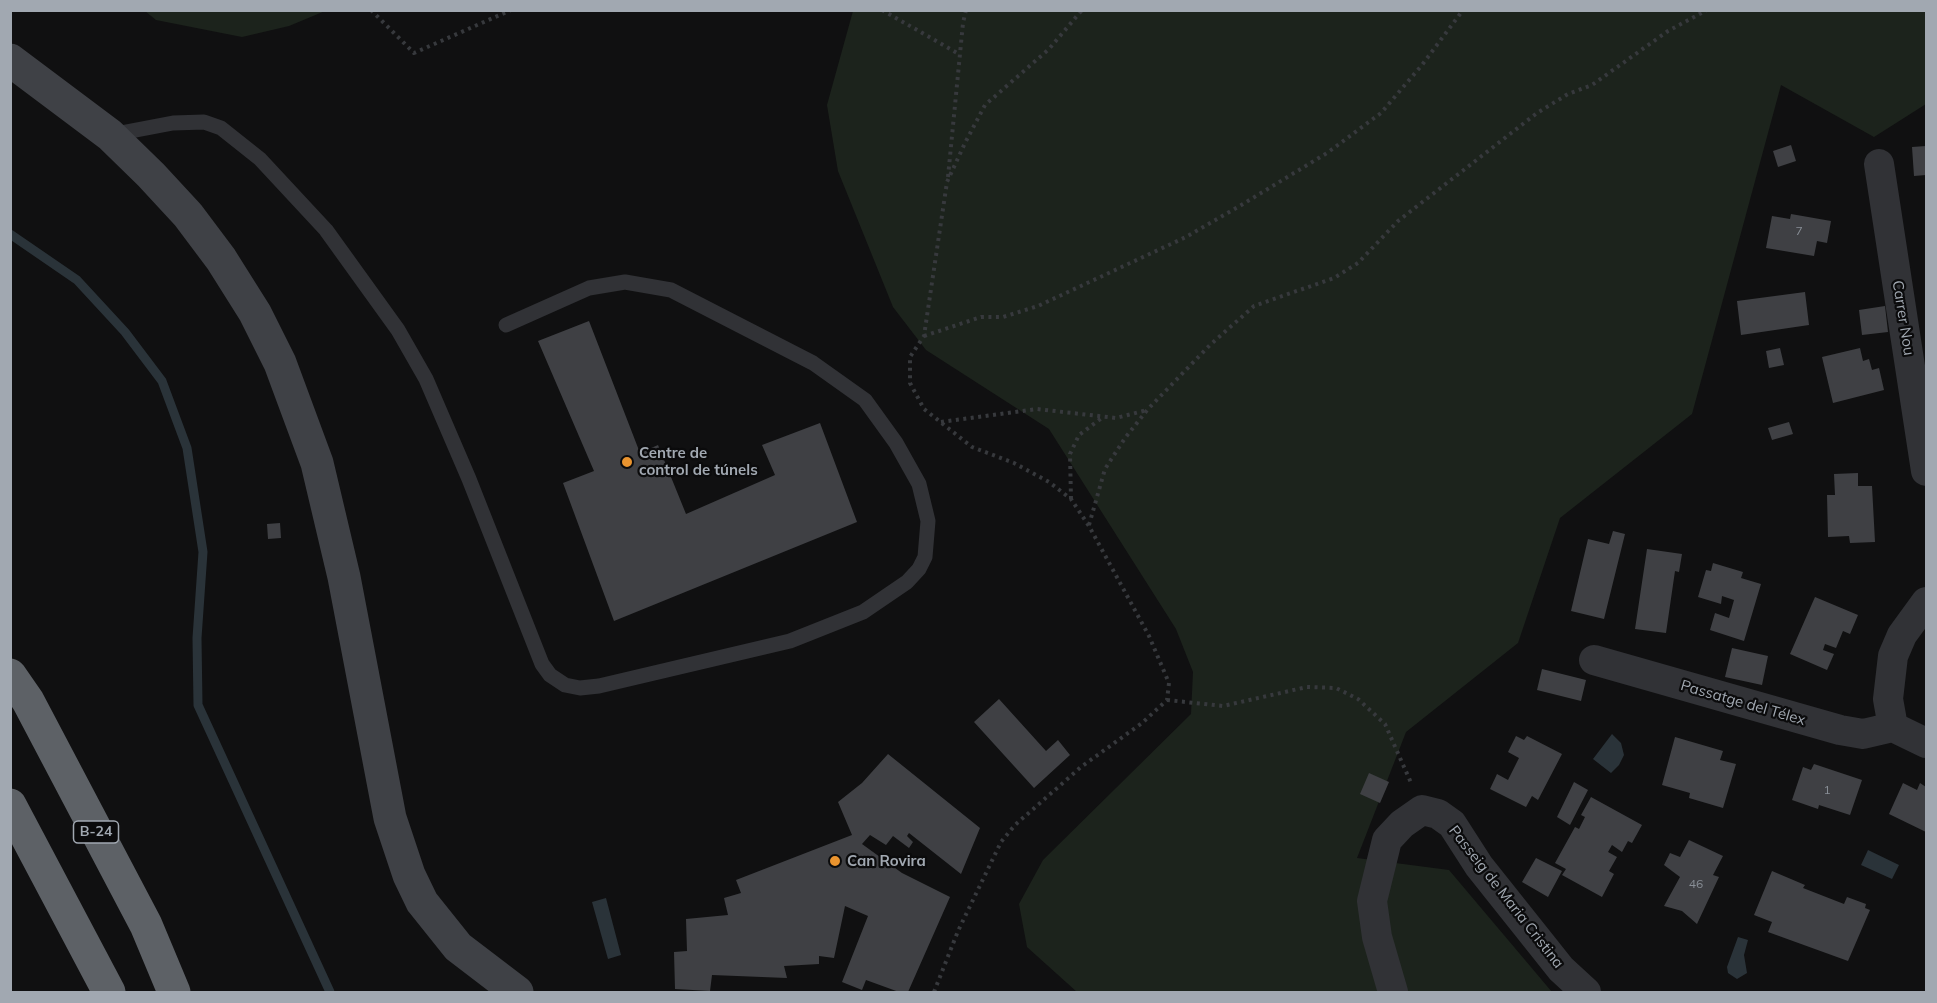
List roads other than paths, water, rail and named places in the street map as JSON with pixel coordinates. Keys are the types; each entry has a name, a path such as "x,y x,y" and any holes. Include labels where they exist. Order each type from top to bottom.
{"highway":[{"name":"B-24","path":"10,675 28,701 146,925 174,993"},
{"path":"10,805 110,993"}],"street":[{"path":"10,60 110,135 188,215 221,259 255,313 280,363 302,420 327,503 390,818 409,875 422,902 458,947 517,993"},
{"name":"Carrer Nou","path":"1879,164 1926,471"},
{"path":"1926,602 1902,635 1893,656 1888,699 1893,727 1926,743"},
{"name":"Passatge del Télex","path":"1594,660 1840,730 1863,734 1893,727"},
{"name":"Passeig de Maria Cristina","path":"1393,993 1377,937 1372,901 1387,840 1402,824 1422,810 1438,814 1452,824 1479,866 1561,969 1586,993"}],"lane":[{"path":"110,135 173,123 204,122 221,128 260,159 326,230 398,330 426,379 470,479 542,664 550,675 565,685 580,688 599,686 798,638 863,612 907,582 919,569 925,557 928,521 919,484 896,443 865,400 813,363 671,290 625,282 589,288 506,325"}],"waterway":[{"path":"10,234 77,280 125,332 162,381 187,448 203,552 197,638 198,705 330,992"}],"place":[{"name":"Centre de control de túnels","path":"627,462"},
{"name":"Can Rovira","path":"835,861"}]}
